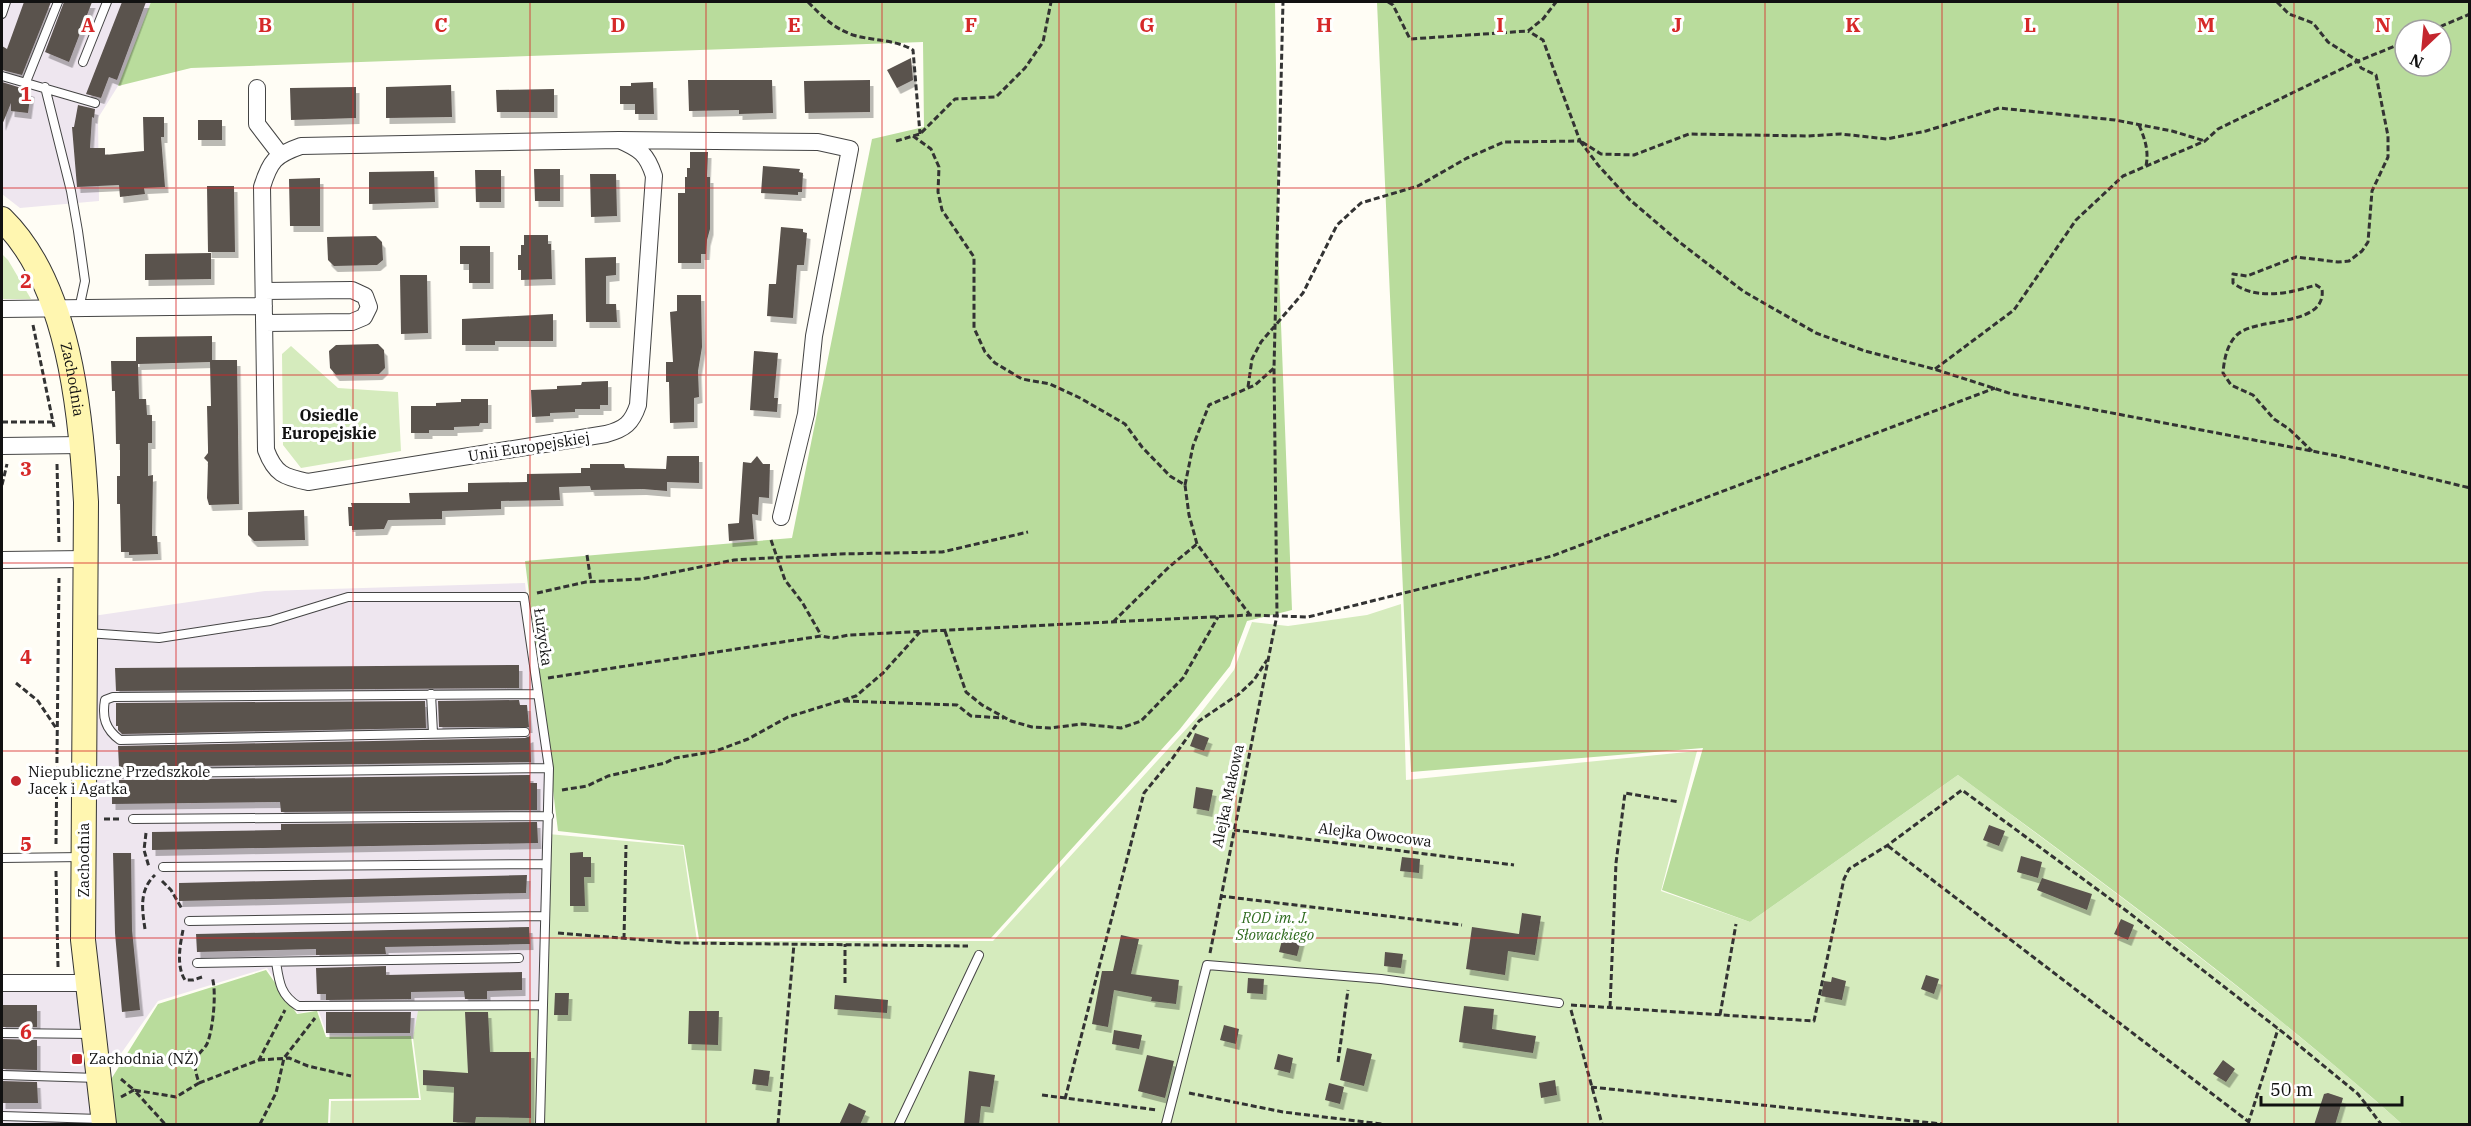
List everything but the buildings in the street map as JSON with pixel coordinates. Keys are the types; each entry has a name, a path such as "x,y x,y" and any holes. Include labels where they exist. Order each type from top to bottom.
{"street":[{"path":"257,88 257,124 280,154 301,146 619,140 818,142 850,149 814,336 806,414 782,517"},
{"name":"Unii Europejskiej","path":"280,154 268,168 262,186 266,450 272,466 287,477 308,482 623,430 633,419 638,405 654,176 649,161 637,148 619,140"},
{"name":"Zachodnia","path":"2,219 14,231 49,288 67,355 82,445 86,502 83,940 93,1034 106,1076 104,1122"},
{"path":"2,309 78,310 352,290 365,296 369,307 364,317 352,322 264,323"},
{"path":"7,446 82,445"},
{"path":"2,560 84,559"},
{"path":"2,983 87,983"}],"lane":[{"path":"2,14 6,2"},
{"path":"26,82 58,2"},
{"path":"83,62 107,2"},
{"path":"2,76 95,103"},
{"path":"45,87 71,190 76,220 85,281 78,310"},
{"name":"Łużycka","path":"85,633 159,638 270,621 348,597 524,597 549,768 540,1125"},
{"path":"430,694 433,733"},
{"path":"525,732 120,740 110,732 102,714 105,700 113,697 538,694"},
{"path":"84,774 549,768"},
{"path":"133,819 549,816"},
{"path":"2,858 83,857"},
{"path":"163,867 546,864"},
{"path":"186,919 545,916"},
{"path":"899,1125 978,955"},
{"path":"197,963 519,958"},
{"path":"276,962 281,990 298,1006 543,1005"},
{"path":"1166,1125 1207,965 1350,976 1559,1003"},
{"path":"2,1033 93,1034"},
{"path":"2,1074 106,1076"},
{"path":"2,1116 104,1122"}],"path":[{"path":"808,2 833,26 855,36 884,39 913,50 920,134"},
{"path":"896,141 920,134 955,99 996,97 1025,68 1043,42 1050,2"},
{"name":"Alejka Makowa","path":"1207,965 1277,615 1274,368 1282,2"},
{"path":"1388,2 1393,5 1410,39 1528,31 1543,19 1556,2"},
{"path":"2277,2 2289,14 2313,23 2328,42 2358,61 2361,68 2376,75 2388,136 2388,157 2372,191 2368,242 2362,251 2349,261 2338,262 2296,257 2247,276 2233,274 2233,283 2242,290 2262,294 2295,292 2316,285 2322,289 2324,299 2319,306 2307,314 2239,333 2230,344 2224,361 2223,373 2231,385 2253,395 2274,419 2289,429 2312,451"},
{"path":"2453,21 2469,14"},
{"path":"1528,31 1543,40 1580,141 1629,199 1743,291 1816,333 1865,351 1934,369 2012,394 2312,451 2469,488"},
{"path":"1934,369 2014,310 2076,220 2123,176 2205,141 2218,129 2358,61 2393,47"},
{"path":"1248,387 1252,359 1261,342 1303,293 1337,225 1361,203 1418,186 1467,158 1504,142 1580,141 1601,154 1634,155 1689,134 1808,136 1841,134 1887,139 1999,108 2139,125 2172,131 2205,141"},
{"path":"2139,125 2145,139 2148,156 2146,166"},
{"path":"913,136 931,149 939,167 938,192 942,210 974,257 974,328 985,352 995,363 1022,379 1050,384 1125,424 1142,447 1170,476 1185,485"},
{"path":"1250,615 1197,544 1189,515 1185,485 1193,446 1209,405 1255,385 1274,368"},
{"path":"536,680 821,636 833,638 1250,615 1308,616 1552,556 1995,388"},
{"path":"2,422 53,422"},
{"path":"2,486 7,446"},
{"path":"524,597 591,582 641,579 734,560 942,552 1028,532"},
{"path":"771,540 784,580 802,602 821,636"},
{"path":"1112,622 1168,567 1197,544"},
{"path":"587,555 591,582"},
{"path":"945,631 966,693 982,705 1006,718 1032,727 1050,728 1082,724 1120,728 1141,721 1183,678 1218,617"},
{"path":"549,788 561,790 587,786 608,776 665,763 675,758 716,751 748,739 788,717 856,696 883,674 920,632"},
{"path":"1065,1099 1144,793 1199,721 1239,694 1254,680 1268,659"},
{"path":"16,683 38,701 57,730"},
{"path":"843,701 943,703 957,705 970,716 1006,718"},
{"path":"1602,1125 1569,1005 1814,1021 1844,879 1850,869 1888,846 1962,790 2128,912 2278,1029 2358,1094 2381,1125"},
{"path":"1610,1007 1616,863 1624,793 1679,802"},
{"path":"102,819 114,819"},
{"path":"133,819 147,828 144,850 146,858"},
{"name":"Alejka Owocowa","path":"1234,830 1514,865"},
{"path":"624,939 626,845"},
{"path":"1888,846 2248,1124 2278,1029"},
{"path":"145,929 142,908 143,892 154,874 171,890 186,919 180,945 180,973 185,980 193,980 210,973 215,990 208,1041 197,1056 195,1064 198,1083"},
{"path":"57,887 58,972"},
{"path":"1221,896 1462,925"},
{"path":"1720,1015 1736,924"},
{"path":"545,933 682,943 967,946 980,948 978,955"},
{"path":"778,1125 794,944"},
{"path":"844,983 845,944"},
{"path":"1338,1062 1350,976"},
{"path":"259,1060 291,1001"},
{"path":"260,1125 276,1093 284,1058 313,1023 322,1006"},
{"path":"106,1076 134,1090 176,1097 198,1083 259,1060 284,1058 351,1076"},
{"path":"1592,1087 1942,1125"},
{"path":"1175,1089 1283,1112 1382,1125"},
{"path":"134,1090 165,1125"},
{"path":"1042,1095 1163,1110"},
{"path":"158,1125 159,1119"},
{"path":"1883,1119 1883,1125"}],"shaded area":[{"path":"2,2 151,2 118,86 98,118 99,201 20,208 2,194"},
{"path":"525,583 549,791 546,1007 419,1011 413,1038 327,1035 318,1009 298,1013 267,968 158,1001 101,1082 95,1124 2,1124 2,983 85,984 86,617 265,591"}],"green space":[{"path":"151,2 1275,2 1279,272 1292,610 1247,621 1230,666 1180,729 991,938 699,939 684,845 558,831 525,561 792,538 872,139 924,127 923,42 191,68 118,86"},
{"path":"1377,2 2469,2 2469,1124 2402,1124 2240,988 1958,775 1750,922 1662,890 1703,748 1411,772"},
{"path":"2,254 8,260 31,299 2,299"},
{"path":"291,346 338,388 398,392 401,451 301,468 283,445 282,354"},
{"name":"ROD im. J. Słowackiego","path":"1401,604 1406,780 1697,751 1661,891 1750,922 1958,775 2240,988 2402,1124 330,1124 331,1101 421,1100 413,1038 418,1011 546,1007 548,834 683,846 697,941 993,941 1199,715 1234,670 1252,622 1288,626 1367,615"},
{"path":"266,970 297,1014 317,1011 326,1037 411,1036 419,1098 329,1099 328,1124 114,1124 110,1081 158,1004"}],"place":[{"name":"Niepubliczne Przedszkole Jacek i Agatka","path":"16,781"},
{"name":"Zachodnia (NŻ)","path":"77,1059"}],"district":[{"name":"Osiedle Europejskie","path":"329,424"}]}
